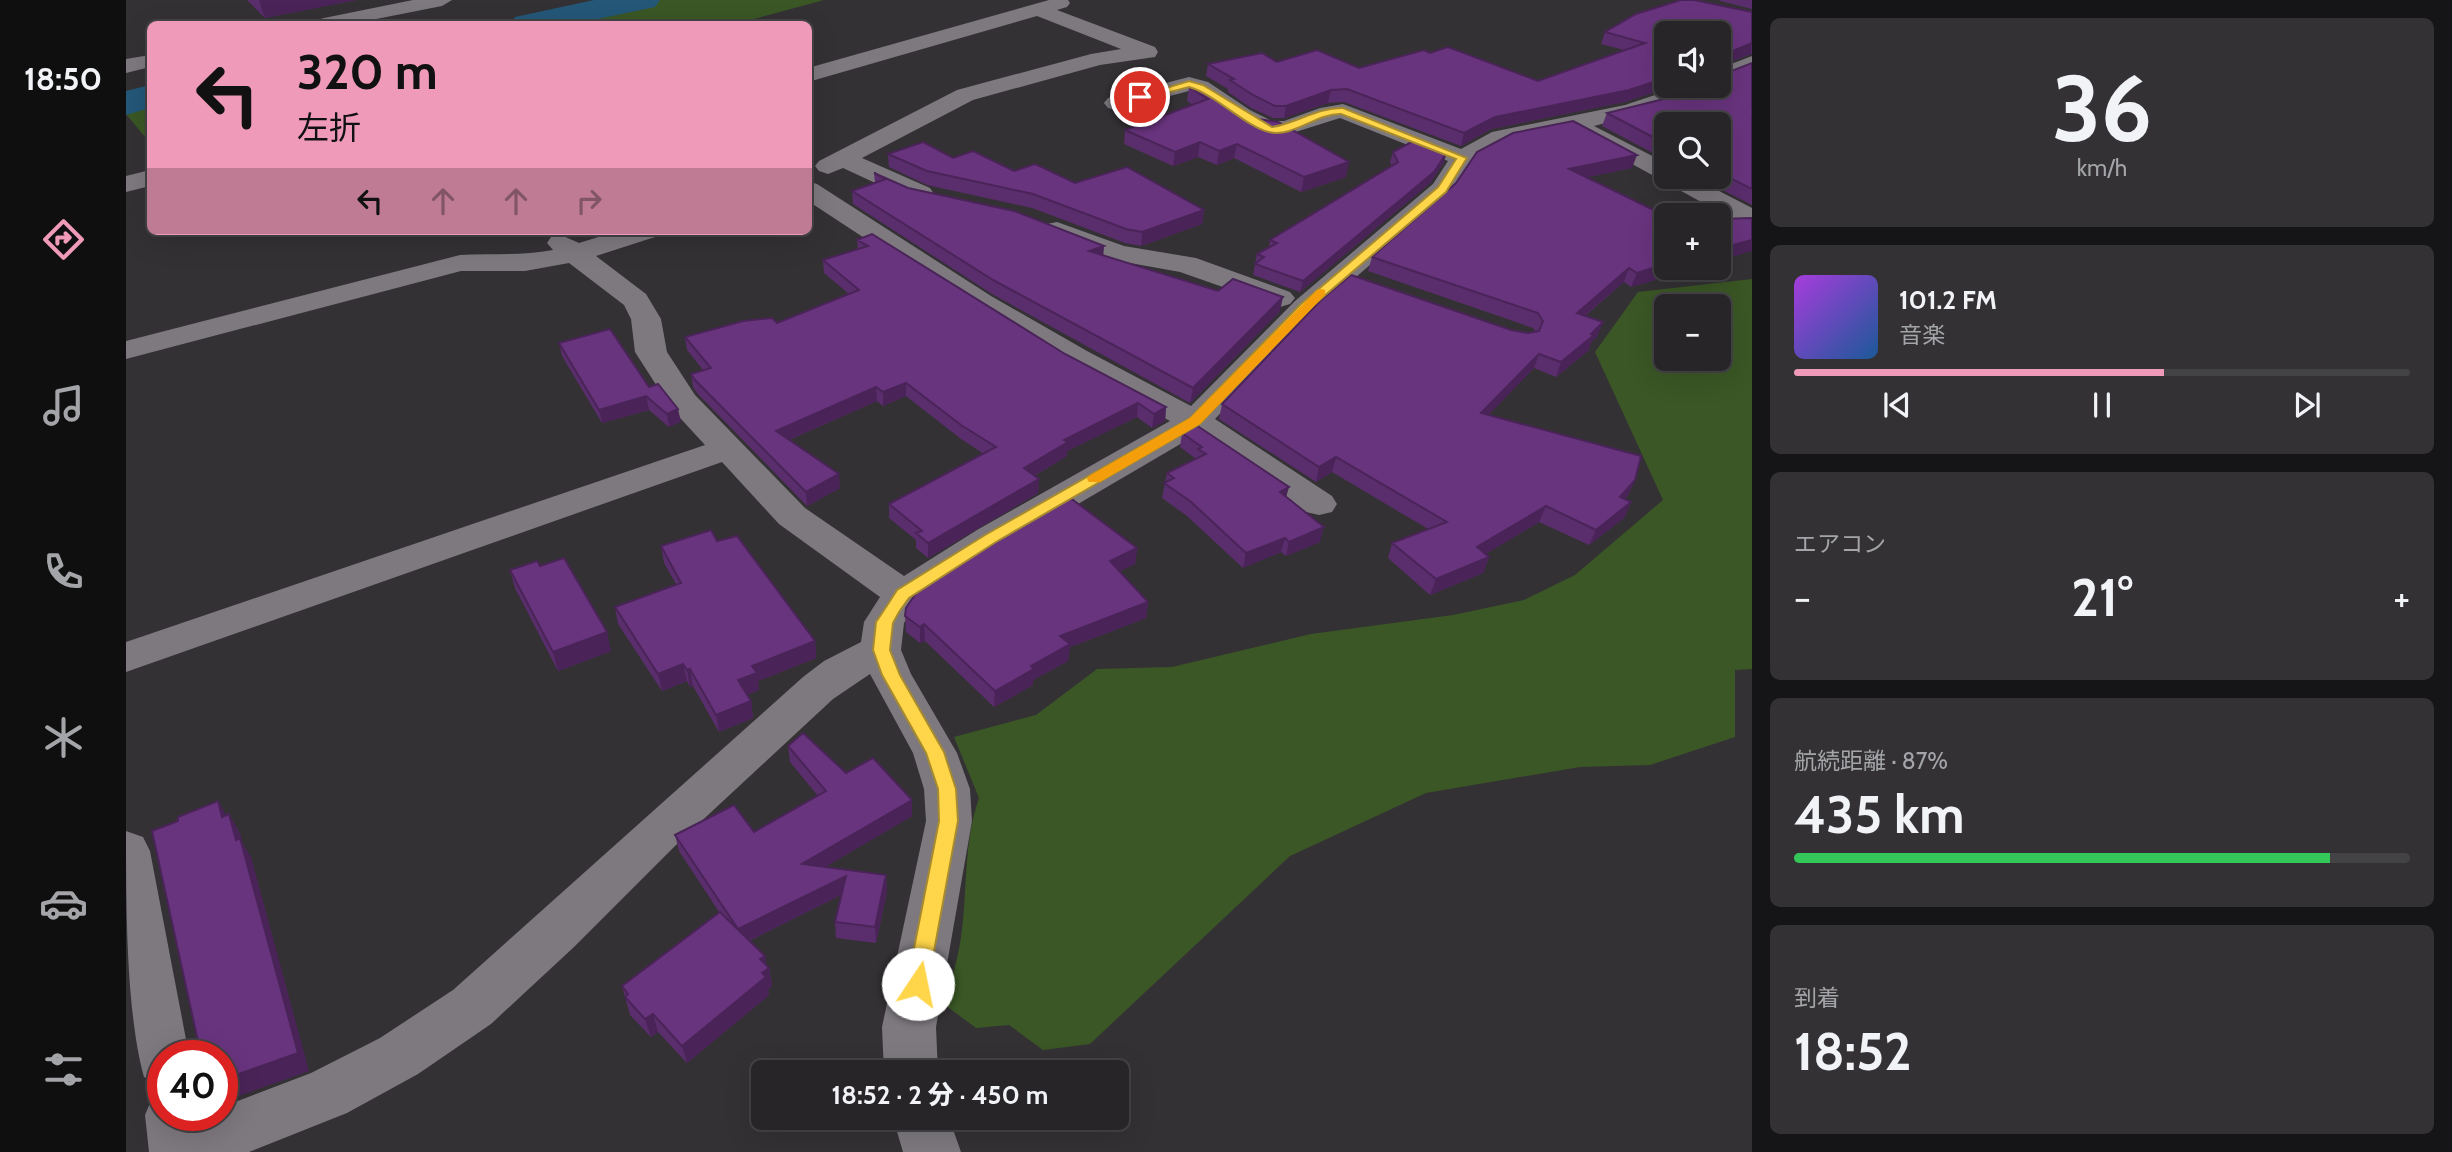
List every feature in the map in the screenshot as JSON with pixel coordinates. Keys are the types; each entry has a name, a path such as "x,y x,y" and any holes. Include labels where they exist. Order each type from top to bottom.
{"street":[{"path":"812,74 1069,0"},
{"path":"339,21 436,1"},
{"path":"812,172 843,159 965,95 1099,59 1147,52 1037,9"},
{"path":"126,66 147,62"},
{"path":"1731,72 1752,62"},
{"path":"1731,82 1752,91"},
{"path":"1116,103 1189,84 1200,87 1271,130 1286,128 1330,110 1343,111 1462,158"},
{"path":"910,1060 909,1027 949,821 947,789 935,752 891,675 881,650 884,622 903,594 990,539 1195,421 1305,307 1354,279 1442,189 1462,158 1481,145 1501,137 1673,98"},
{"path":"1571,122 1654,167"},
{"path":"843,159 918,193 944,199"},
{"path":"126,184 147,179"},
{"path":"1696,189 1752,219"},
{"path":"812,192 981,302 1076,358 1195,421 1319,504"},
{"path":"1034,221 1118,253 1186,264 1305,307"},
{"path":"553,235 635,300 646,319 651,352 683,401 792,516 903,594"},
{"path":"126,350 460,263 510,264 573,253 632,235"},
{"path":"126,657 729,448"},
{"path":"175,1131 178,1152 327,1094 399,1056 472,1007 818,688 839,672 881,650"},
{"path":"126,851 160,1040"},
{"path":"925,1130 932,1152"}],"green space":[{"path":"643,0 824,0 746,21 544,21"},
{"path":"147,99 147,139 126,114 126,103"},
{"path":"1752,279 1752,669 1735,670 1735,737 1650,765 1580,767 1426,793 1290,856 1090,1044 1043,1050 1009,1025 976,1028 945,1005 960,946 970,833 979,798 954,737 1036,715 1097,669 1172,667 1311,634 1453,615 1524,600 1575,575 1663,500 1595,352 1638,292"}],"building":[{"path":"1681,0 1694,0 1752,12 1752,43 1731,52 1731,21 1654,21 1654,82 1629,90 1495,117 1464,133 1347,89 1331,90 1286,106 1275,106 1253,95 1230,80 1234,79 1208,64 1262,53 1277,62 1317,50 1359,68 1424,50 1430,53 1448,47 1538,81 1645,43 1605,32 1636,14"},
{"path":"1752,63 1752,189 1731,178 1731,112 1654,112 1654,138 1607,113 1668,98 1731,98 1731,71"},
{"path":"1198,85 1234,108 1258,119 1278,122 1349,162 1304,177 1237,144 1219,151 1200,142 1175,152 1125,130 1208,99 1189,87"},
{"path":"1573,121 1637,155 1569,169 1654,210 1654,268 1637,273 1629,268 1577,313 1603,322 1591,334 1594,335 1561,362 1539,354 1481,413 1641,456 1635,480 1620,497 1631,502 1596,530 1546,506 1477,547 1489,557 1436,579 1392,543 1447,522 1336,457 1319,467 1222,404 1320,301 1351,275 1511,330 1528,333 1539,331 1543,321 1538,313 1372,257 1456,183 1477,152 1513,133"},
{"path":"1415,140 1447,152 1434,172 1303,281 1255,264 1264,257 1257,254 1277,243 1270,240 1398,162 1393,152"},
{"path":"923,142 953,158 973,151 1014,171 1035,164 1075,183 1127,167 1204,210 1142,232 1126,229 1033,194 927,171 888,154"},
{"path":"874,173 908,188 1014,211 1104,246 1089,251 1218,291 1233,279 1283,297 1193,388 993,280 852,191 886,179"},
{"path":"1752,218 1752,240 1731,246 1731,219"},
{"path":"872,234 1065,354 1166,407 1154,414 1138,403 1064,440 1068,442 1024,468 1039,479 928,543 916,533 922,531 889,504 996,447 961,425 906,383 883,392 876,387 776,431 839,474 806,492 695,380 691,374 711,368 685,337 743,321 772,318 777,323 859,290 823,260 868,246 857,240"},
{"path":"610,329 649,387 658,384 678,409 667,414 646,396 599,410 559,343"},
{"path":"1196,425 1289,487 1280,492 1324,527 1289,542 1285,538 1246,553 1190,501 1164,483 1174,478 1167,473 1206,454 1198,449 1202,447 1182,433"},
{"path":"1069,497 1137,548 1110,561 1148,602 1060,636 1070,644 995,691 924,624 920,627 905,616 906,608 919,589"},
{"path":"711,530 717,541 737,536 815,641 752,666 757,673 738,680 751,701 716,715 690,669 687,670 683,664 658,674 615,607 681,583 661,546"},
{"path":"564,558 607,632 553,652 510,570 537,561 540,566"},
{"path":"803,733 846,773 873,758 912,800 802,864 886,875 875,927 835,922 846,876 738,929 675,835 734,805 754,832 826,791 788,746"},
{"path":"218,801 222,817 229,814 236,840 240,838 298,1053 238,1074 238,1040 198,1040 152,831 178,821 178,817"},
{"path":"720,912 765,956 760,959 769,968 762,973 766,977 682,1046 653,1014 645,1019 625,997 628,994 622,986"}],"waterway":[{"path":"542,21 643,0"},
{"path":"126,103 147,98"}],"slow traffic":[{"path":"1095,479 1195,421 1321,292"}],"route":[{"path":"918,984 949,821 947,789 935,752 891,675 881,650 884,622 903,594 990,539 1195,421 1305,307 1442,189 1462,158 1343,111 1330,110 1286,128 1271,130 1200,87 1189,84 1140,97"}]}
